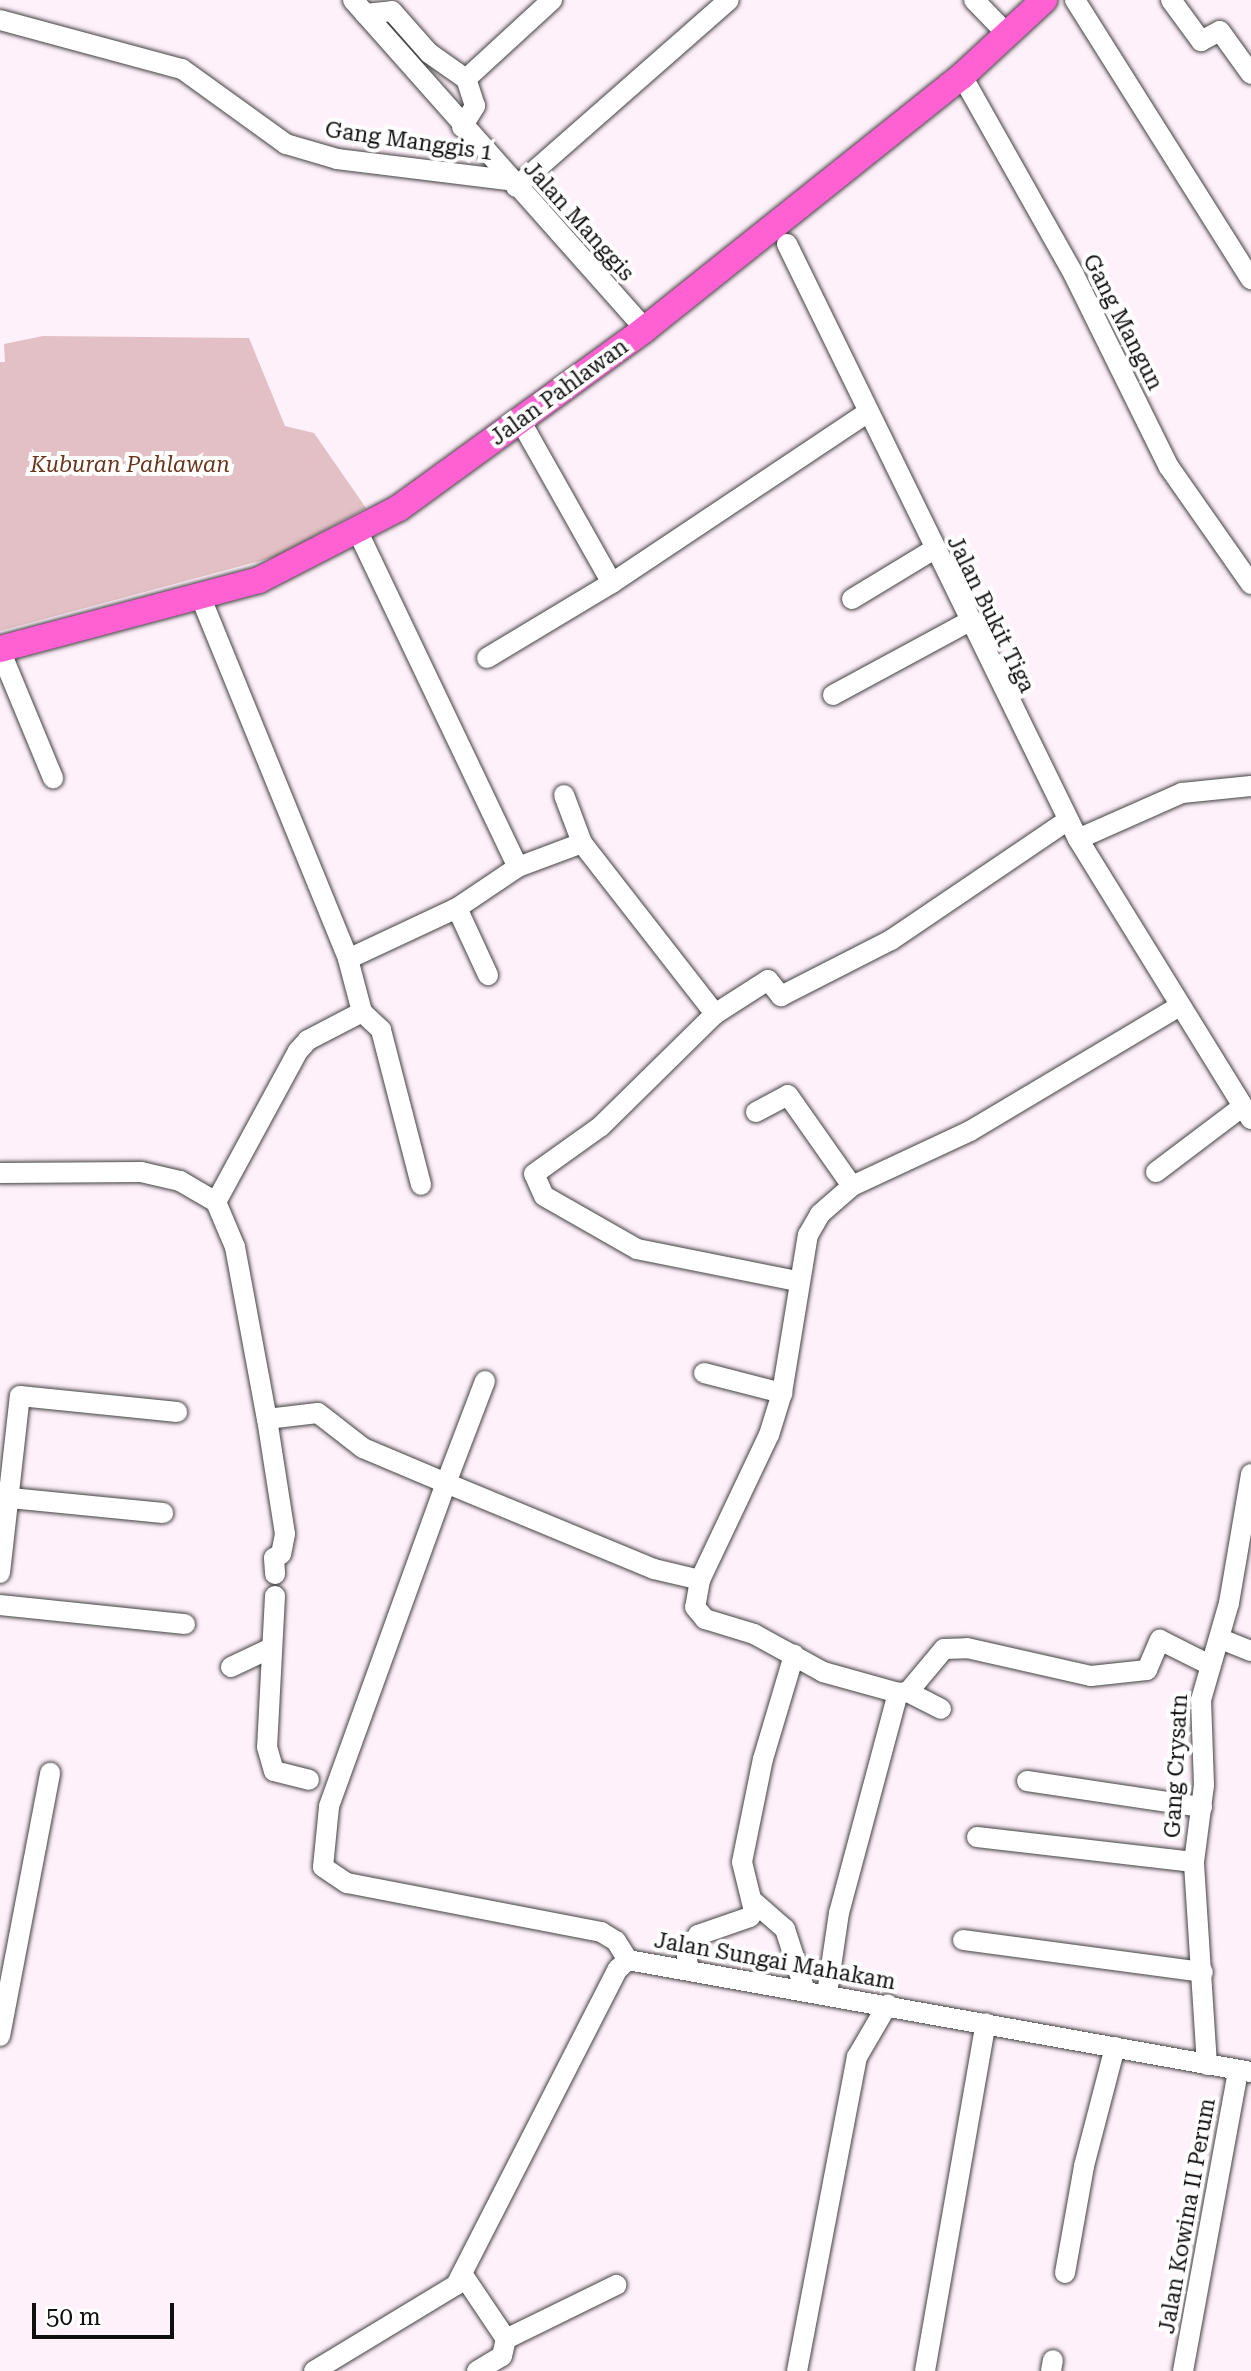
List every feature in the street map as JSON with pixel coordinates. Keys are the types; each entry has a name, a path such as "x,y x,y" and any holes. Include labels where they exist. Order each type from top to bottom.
{"main road":[{"name":"Jalan Pahlawan","path":"0,649 201,598 304,561 399,508 645,329 782,235 1044,0"}],"street":[{"path":"466,79 552,0"},
{"path":"512,184 729,0"},
{"path":"974,0 1008,35"},
{"path":"1075,0 1251,279"},
{"path":"1171,0 1201,41 1220,31 1251,74"},
{"path":"359,7 392,11 429,53 466,79 475,106 462,127"},
{"name":"Jalan Manggis","path":"359,7 512,184 645,329"},
{"name":"Gang Manggis 1","path":"0,20 182,69 286,144 337,159 512,184"},
{"name":"Gang Mangun","path":"962,76 1074,275 1169,467 1251,584"},
{"name":"Jalan Bukit Tiga","path":"782,235 867,413 926,554 968,622 1072,830 1178,1007 1246,1113"},
{"path":"487,658 612,583 867,413"},
{"path":"520,420 612,583"},
{"path":"358,532 518,867"},
{"path":"852,599 926,554"},
{"path":"201,598 348,959 362,1012 381,1030 421,1185"},
{"path":"833,695 968,622"},
{"path":"0,649 53,778"},
{"path":"797,1281 637,1249 544,1196 533,1179 539,1167 600,1127 715,1014 768,980 781,996 891,940 1072,830 1182,793 1251,786"},
{"path":"564,795 582,843 715,1014"},
{"path":"348,959 457,908 518,867 582,843"},
{"path":"457,908 488,975"},
{"path":"941,1709 903,1693 823,1672 794,1655 699,1614 700,1580 748,1488 782,1393 797,1281 808,1235 820,1214 852,1186 970,1131 1178,1007"},
{"path":"216,1202 298,1051 362,1012"},
{"path":"756,1112 788,1095 852,1186"},
{"path":"1156,1172 1246,1113"},
{"path":"0,1173 141,1172 180,1181 216,1202 235,1247 267,1419 285,1534 281,1554 274,1558 275,1574"},
{"path":"704,1373 782,1393"},
{"path":"485,1381 329,1807 323,1867 347,1883 601,1932 616,1941 628,1960"},
{"path":"0,1573 5,1498 20,1396 177,1412"},
{"path":"267,1419 318,1413 363,1448 654,1569 700,1580"},
{"name":"Gang Crysatn","path":"1207,2065 1194,1862 1202,1807 1201,1700 1221,1639 1251,1474"},
{"path":"5,1498 163,1513"},
{"path":"275,1596 269,1649 271,1764 274,1771 309,1780"},
{"path":"0,1605 185,1624"},
{"path":"1221,1639 1251,1651"},
{"path":"827,1994 839,1913 903,1693 944,1649 967,1648 1091,1676 1147,1670 1160,1640 1210,1665"},
{"path":"231,1667 269,1649"},
{"path":"688,1970 687,1956 698,1935 750,1917 754,1902 742,1862 763,1759 794,1655"},
{"path":"0,2036 50,1773"},
{"path":"1027,1781 1202,1807"},
{"path":"977,1837 1194,1862"},
{"path":"754,1902 785,1929 805,1991"},
{"path":"963,1940 1203,1972"},
{"name":"Jalan Sungai Mahakam","path":"314,2371 438,2298 463,2275 618,1969 628,1960 888,2004 1244,2071"},
{"path":"797,2371 857,2057 888,2004"},
{"path":"925,2371 986,2023"},
{"path":"1065,2273 1084,2166 1115,2047"},
{"name":"Jalan Kowina II Perum","path":"1183,2371 1244,2071"},
{"path":"463,2275 506,2339 502,2356 477,2371"},
{"path":"506,2339 616,2285"}],"green space":[{"name":"Kuburan Pahlawan","path":"43,336 249,338 285,426 314,433 366,508 275,557 0,631 0,362 5,362 4,344"}]}
